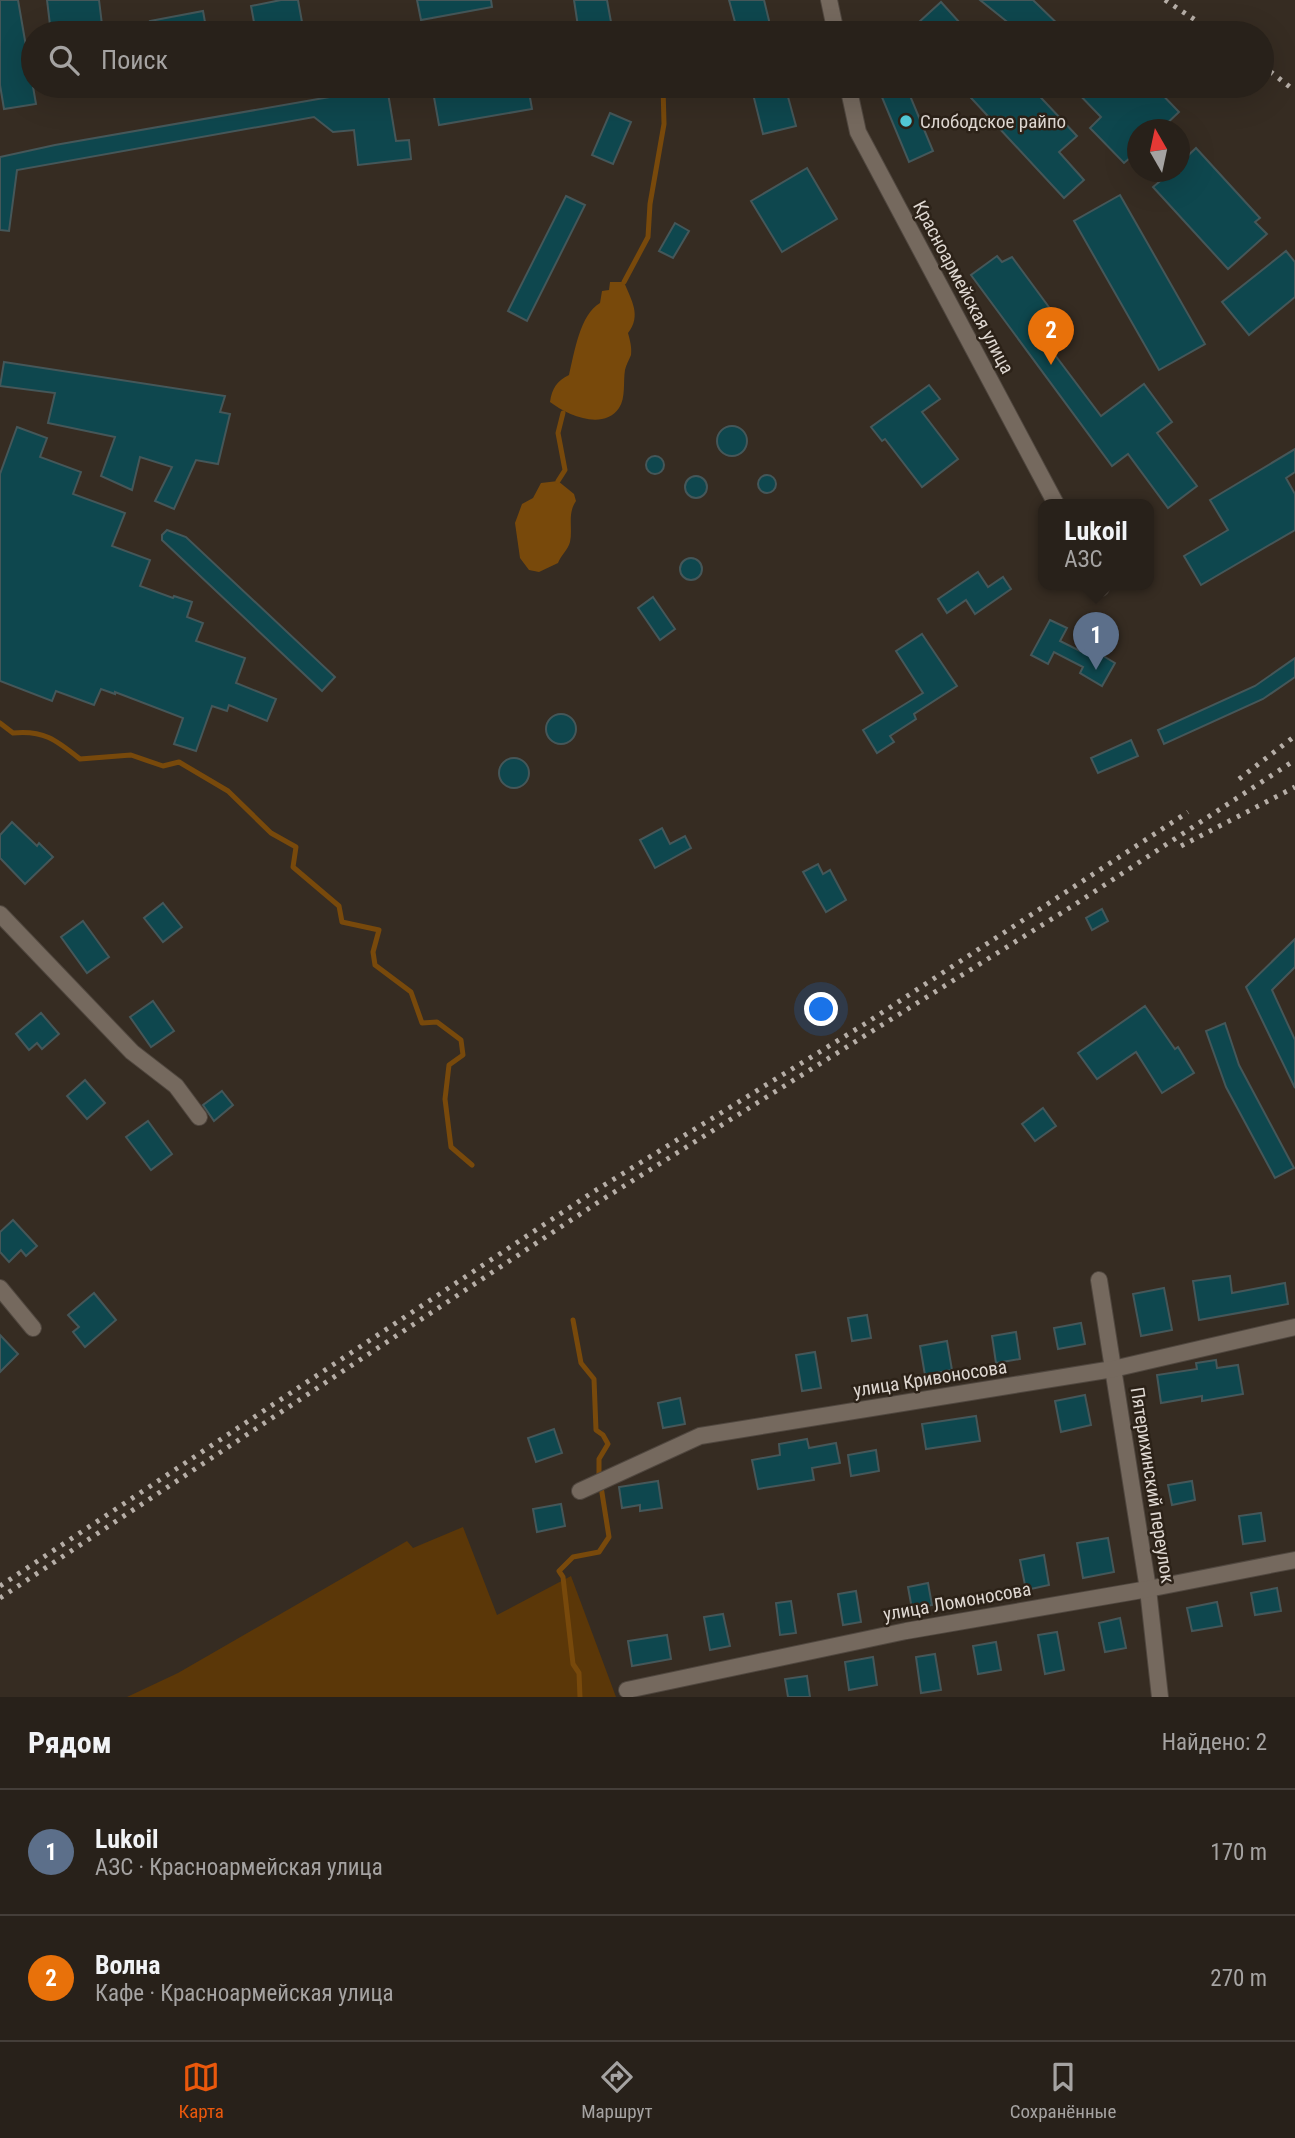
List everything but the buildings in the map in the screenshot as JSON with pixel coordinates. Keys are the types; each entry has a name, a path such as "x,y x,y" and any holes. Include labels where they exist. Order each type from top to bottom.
{"street":[{"path":"829,0 833,21"},
{"name":"Красноармейская улица","path":"851,98 858,132 1053,499"},
{"path":"0,914 132,1052 176,1086 199,1117"},
{"name":"Пятерихинский переулок","path":"1099,1280 1148,1589 1160,1697"},
{"path":"0,1288 33,1328"},
{"name":"улица Кривоносова","path":"580,1491 700,1436 1113,1369 1295,1327"},
{"name":"улица Ломоносова","path":"627,1690 905,1631 1148,1589 1295,1560"}],"shaded area":[{"path":"610,282 624,282 634,307 634,320 628,333 631,355 625,370 619,408 604,419 585,419 550,402 556,386 569,375 587,316 600,303 602,291 609,290"},
{"path":"558,481 574,494 576,501 571,516 570,542 558,563 539,572 529,570 520,558 515,523 522,504 533,498 541,483"},
{"path":"463,1527 497,1615 571,1576 616,1697 127,1697 178,1673 407,1541 413,1548"}],"waterway":[{"path":"624,282 648,237 650,204 664,124 663,98"},
{"path":"558,481 565,470 558,433 563,413"},
{"path":"0,723 13,733 33,733 49,738 80,759 131,755 163,766 179,762 228,791 271,833 296,847 293,867 339,906 342,922 379,930 373,952 375,965 411,992 422,1023 437,1022 461,1040 463,1055 449,1065 445,1099 451,1147 472,1165"},
{"path":"573,1320 581,1363 594,1379 596,1430 608,1444 599,1459 599,1474 609,1537 599,1552 573,1557 559,1571 563,1577 573,1664 579,1673 580,1697"}],"railway":[{"path":"1165,0 1197,21"},
{"path":"1274,74 1295,91"},
{"path":"1239,779 1295,736"},
{"path":"0,1598 600,1201 1071,907 1295,760"},
{"path":"1181,846 1295,787"},
{"path":"0,1586 593,1192 863,1025 1188,812"}],"place":[{"name":"Слободское райпо","path":"906,121"},
{"name":"Волна","path":"1051,365"},
{"name":"Lukoil","path":"1096,670"}]}
